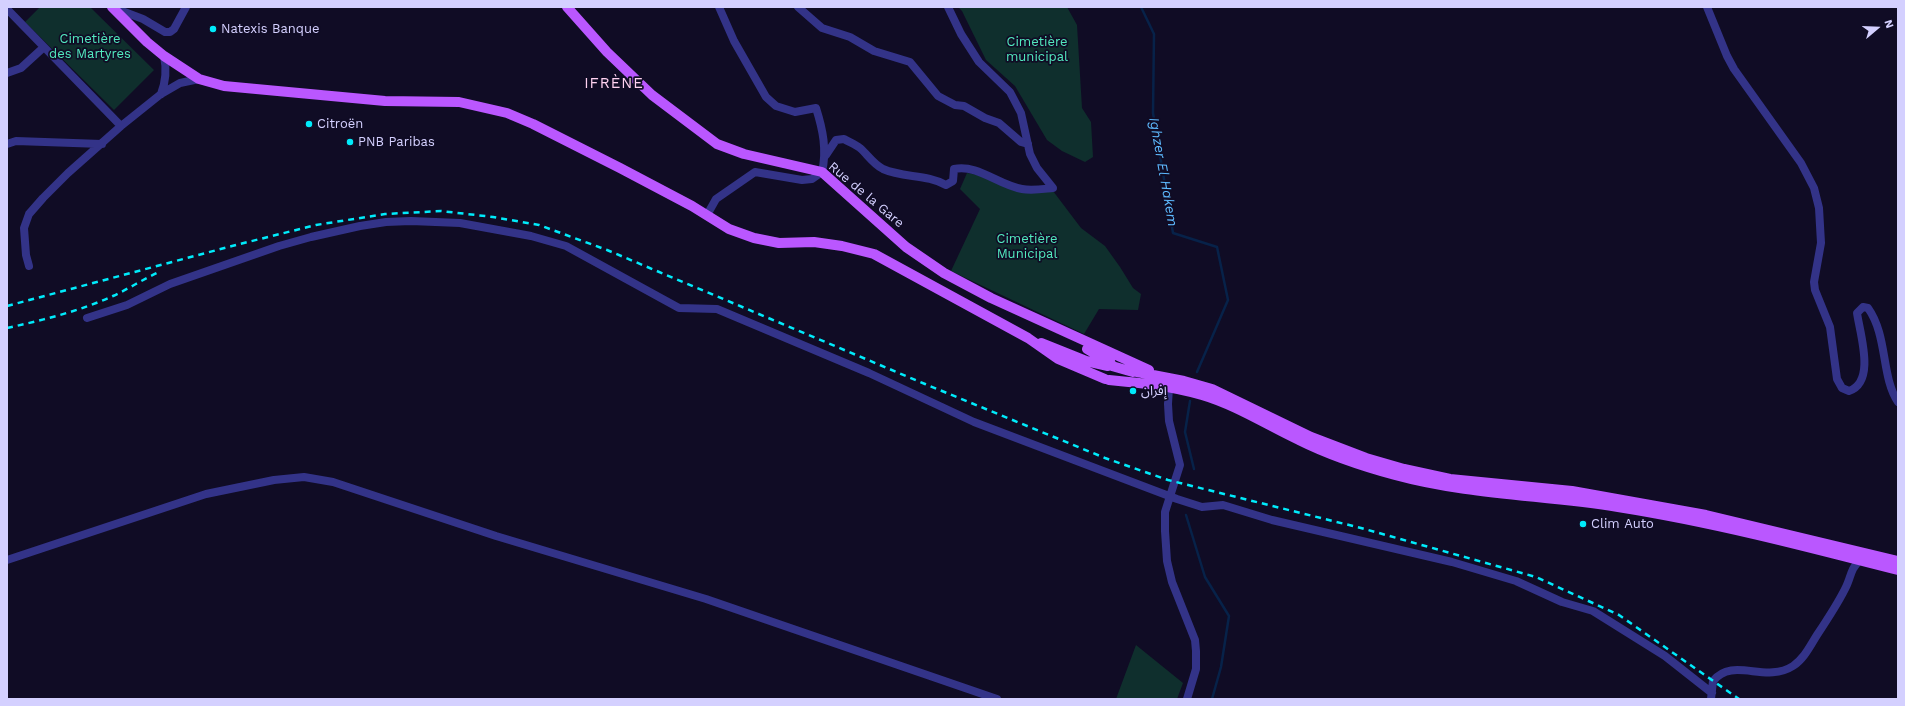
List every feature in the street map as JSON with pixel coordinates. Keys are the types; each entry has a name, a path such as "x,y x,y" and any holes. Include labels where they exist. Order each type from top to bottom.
{"main road":[{"path":"112,7 147,42 164,56 199,79 238,89 385,102 459,102 484,106 533,124 620,168 707,215 729,229 754,238 779,243 814,242 842,246 874,254 1028,338 1086,361 1110,366 1127,365 1166,383"},
{"name":"Rue de la Gare","path":"567,7 607,52 652,95 717,144 744,154 822,172 906,247 944,273 991,298 1071,334 1127,365"},
{"path":"1037,320 1055,332 1093,352 1110,366"},
{"path":"1028,338 1058,360 1107,380 1166,383 1221,392 1311,437 1366,458 1404,469 1458,480 1615,498 1746,523 1862,556 1898,570"},
{"path":"1102,350 1109,358 1110,366"},
{"path":"1107,380 1102,376 1102,371 1110,366"},
{"path":"1862,556 1898,561"}],"street":[{"path":"112,7 143,19 165,32 170,32 174,29 186,7"},
{"path":"719,7 734,41 766,97 776,106 790,111 795,112 816,108 822,128 826,155"},
{"path":"798,7 822,28 850,37 874,51 910,62 938,96 955,105 964,106 985,118 999,123 1021,142 1028,144"},
{"path":"707,215 716,200 755,172 802,180 812,179 822,172 826,155 836,140 844,139 859,148 873,162 883,169 900,174 937,180 946,185 953,181 954,169 962,168 973,169 1006,184 1022,189 1053,188 1037,168 1030,154 1021,113 1010,92 979,62 961,34 948,7"},
{"path":"1707,7 1727,56 1734,69 1801,163 1814,188 1819,208 1821,243 1814,282 1815,290 1830,327 1837,379 1842,388 1849,391 1856,389 1863,379 1865,360 1857,313 1862,307 1868,308 1874,316 1882,342 1892,394 1898,402"},
{"path":"7,9 121,126"},
{"path":"7,74 22,68 44,47"},
{"path":"161,94 166,82 167,69 164,56"},
{"path":"29,266 26,255 24,228 29,214 68,173 121,126 161,94 180,83 199,79"},
{"path":"7,144 16,141 102,144"},
{"path":"87,318 127,305 170,284 279,246 329,233 386,222 432,221 467,224 531,236 566,246 679,308 717,309 869,373 974,422 1202,507 1223,505 1272,520 1452,562 1516,581 1562,602 1593,611 1664,656 1711,696"},
{"path":"1166,383 1170,421 1180,465 1165,512 1167,561 1172,582 1192,634 1196,652 1196,669 1187,699"},
{"path":"7,560 206,494 274,480 304,477 333,482 496,536 706,599 997,699"},
{"path":"1711,696 1713,680 1723,672 1734,669 1767,674 1783,672 1803,657 1836,605 1854,568 1862,556"}],"green space":[{"name":"Cimetière des Martyres","path":"40,7 90,7 154,70 114,110 25,22"},
{"name":"Cimetière municipal","path":"958,7 1067,7 1077,25 1082,108 1091,122 1093,157 1085,162 1062,151 1047,140 1015,86 986,60 962,11"},
{"name":"Cimetière Municipal","path":"967,173 978,175 997,183 1053,191 1081,228 1105,246 1133,288 1141,294 1138,310 1099,309 1084,334 951,271 980,209 960,189"},
{"path":"1136,645 1183,683 1177,699 1116,699"}],"waterway":[{"name":"Ighzer El Hakem","path":"1141,7 1154,34 1153,113 1173,233 1217,247 1228,300 1197,372"},
{"name":"Ighzer El Hakem","path":"1190,401 1185,432 1194,469"},
{"name":"Ighzer El Hakem","path":"1186,515 1205,577 1229,616 1221,667 1212,699"}],"railway":[{"path":"7,306 316,225 385,214 441,211 493,217 539,225 607,250 1105,458 1168,480 1361,528 1536,577 1619,615 1739,699"},
{"path":"7,328 88,306 113,296 157,273"}],"place":[{"name":"Natexis Banque","path":"213,29"},
{"name":"Citroën","path":"309,124"},
{"name":"PNB Paribas","path":"350,142"},
{"name":"إفران","path":"1133,391"},
{"name":"Clim Auto","path":"1583,524"}],"district":[{"name":"IFRÈNE","path":"614,84"}]}
